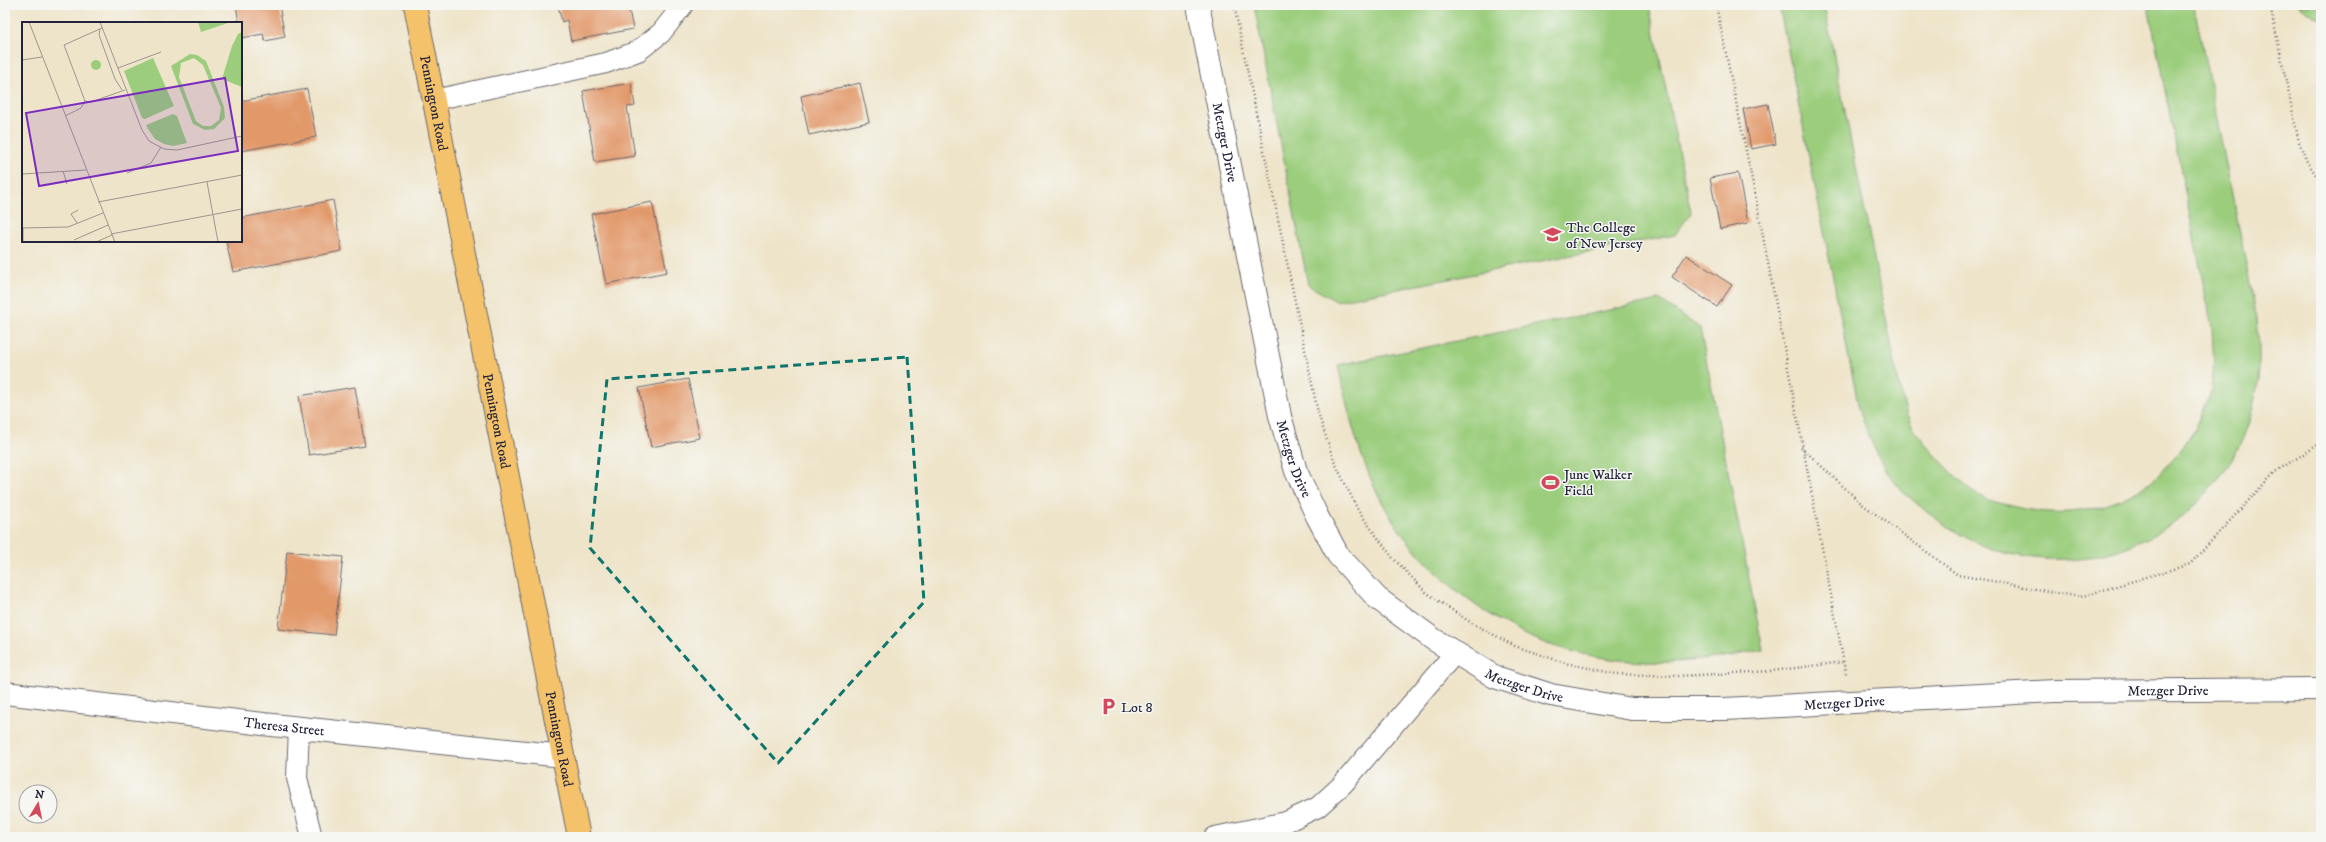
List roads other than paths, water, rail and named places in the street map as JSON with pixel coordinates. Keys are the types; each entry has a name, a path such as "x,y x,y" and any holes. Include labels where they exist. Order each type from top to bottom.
{"main road":[{"name":"Pennington Road","path":"415,5 579,837"}],"street":[{"name":"Metzger Drive","path":"1198,5 1280,416 1296,471 1317,516 1338,555 1377,598 1433,639 1455,653 1495,677 1544,693 1632,709 1725,709 2054,691 2321,689"},
{"name":"Theresa Street","path":"5,693 563,756"}],"lane":[{"path":"434,100 606,63 625,56 638,51 661,34 682,5"},
{"path":"1215,837 1286,822 1318,807 1343,784 1455,653"},
{"path":"299,727 297,778 312,837"}],"place":[{"name":"The College of New Jersey","path":"1553,235"},
{"name":"June Walker Field","path":"1551,482"},
{"name":"Lot 8","path":"1108,707"}]}
